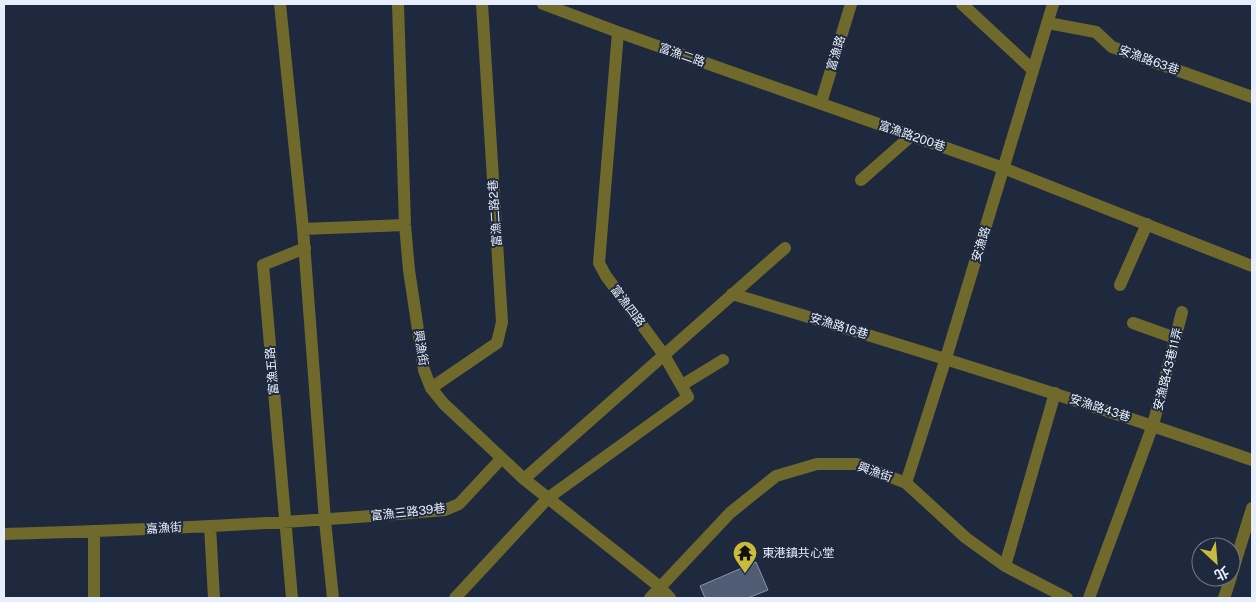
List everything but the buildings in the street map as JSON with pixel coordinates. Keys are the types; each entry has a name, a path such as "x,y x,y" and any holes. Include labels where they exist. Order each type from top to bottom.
{"street":[{"path":"280,4 304,229 325,521 334,598"},
{"name":"興漁街","path":"398,4 405,225 409,270 424,370 431,388 444,404 524,479 660,587 670,598"},
{"name":"富漁二路2巷","path":"431,388 497,342 502,322 482,4"},
{"name":"富漁二路","path":"543,4 821,103"},
{"name":"富漁路","path":"821,103 851,4"},
{"path":"962,4 1033,70"},
{"name":"安漁路","path":"906,483 946,358 1053,4"},
{"name":"安漁路63巷","path":"1048,23 1096,32 1112,47 1252,97"},
{"name":"富漁四路","path":"618,32 599,263 606,276 664,355 682,385"},
{"name":"富漁路200巷","path":"821,103 1003,168"},
{"path":"861,180 911,136"},
{"path":"1003,168 1252,266"},
{"path":"1120,285 1147,224"},
{"path":"304,229 405,225"},
{"name":"富漁五路","path":"286,523 263,265 305,248"},
{"path":"524,479 785,248"},
{"name":"安漁路16巷","path":"732,294 946,358"},
{"name":"安漁路43巷11弄","path":"1089,598 1153,425 1182,312"},
{"path":"1133,322 1175,338"},
{"name":"安漁路43巷","path":"946,358 1153,425 1252,460"},
{"path":"455,598 548,498 688,397 682,385 723,360"},
{"path":"1004,566 1055,393"},
{"name":"富漁三路39巷","path":"325,521 445,510 459,504 501,458"},
{"name":"興漁街","path":"650,598 730,512 776,476 817,464 857,464 906,483 966,538 1004,566 1067,598"},
{"path":"1241,544 1252,508"},
{"name":"嘉漁街","path":"4,534 94,532 325,521"},
{"path":"286,523 292,598"},
{"path":"210,526 214,598"},
{"path":"94,532 94,598"}],"place":[{"name":"東港鎮共心堂","path":"745,574"}]}
